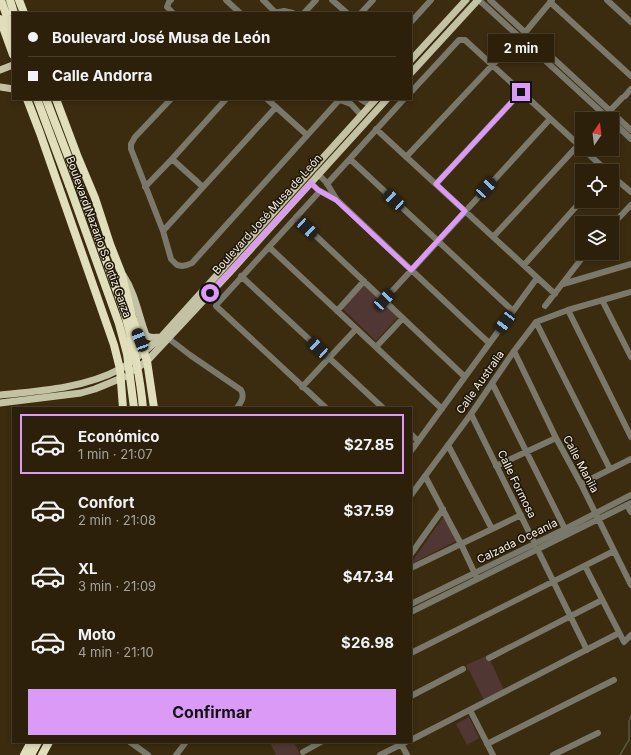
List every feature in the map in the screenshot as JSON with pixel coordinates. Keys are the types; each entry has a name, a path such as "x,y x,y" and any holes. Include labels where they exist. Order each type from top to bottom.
{"highway":[{"path":"1,0 12,31"},
{"path":"10,0 14,12"},
{"path":"19,0 24,12"},
{"path":"0,19 12,51"},
{"path":"27,100 114,345 120,369 123,407"},
{"name":"Boulevard Nazario S. Ortiz Garza","path":"37,100 119,324 128,361 134,407"},
{"name":"Boulevard Nazario S. Ortiz Garza","path":"46,100 78,182 124,311 137,363 143,407"},
{"path":"56,100 121,272 136,329 147,361 154,407"},
{"path":"77,155 78,182"},
{"path":"62,166 64,205"},
{"path":"114,345 123,346 127,344 134,338 136,329"},
{"path":"122,393 126,389 134,388 146,392 153,397"},
{"path":"24,755 30,743"},
{"path":"31,755 37,743"},
{"path":"42,755 48,743"}],"main road":[{"path":"412,59 466,0"},
{"path":"412,71 478,0"},
{"path":"0,70 12,65"},
{"path":"0,87 12,89"},
{"name":"Boulevard José Musa de León","path":"0,395 46,390 90,382 120,369 144,351 161,337 375,100"},
{"name":"Boulevard José Musa de León","path":"0,403 81,393 95,389 121,378 147,361 386,100"},
{"path":"311,183 312,174 325,155"},
{"path":"121,272 130,286 135,298 146,335 151,338 161,337"},
{"path":"46,390 58,391 66,395"}],"street":[{"path":"171,0 168,7 172,12"},
{"path":"226,0 239,12"},
{"path":"263,0 274,12"},
{"path":"305,12 316,0"},
{"path":"332,0 346,12"},
{"path":"362,12 373,0"},
{"path":"412,21 432,0"},
{"path":"478,0 520,37 600,112"},
{"path":"490,0 631,130"},
{"path":"607,0 631,22"},
{"path":"520,37 551,1 631,76"},
{"path":"412,91 459,40 463,40 575,141"},
{"path":"406,157 514,42"},
{"path":"610,110 631,89"},
{"path":"436,184 521,92"},
{"path":"170,100 135,137 131,144 131,149 163,231 171,259 177,265 182,266 192,263 338,100"},
{"path":"145,186 172,159 225,100"},
{"path":"268,100 307,135"},
{"path":"342,100 351,104 361,115"},
{"path":"361,100 370,106"},
{"path":"327,184 403,100"},
{"path":"163,231 276,107"},
{"path":"384,300 550,119"},
{"path":"619,128 631,139"},
{"path":"376,129 555,294"},
{"path":"493,237 575,152"},
{"path":"591,156 600,164"},
{"path":"172,159 203,187"},
{"path":"350,159 513,311"},
{"path":"318,174 327,184 336,200"},
{"path":"619,182 631,192"},
{"path":"311,183 320,191 336,200 489,343"},
{"path":"320,191 216,306 325,407"},
{"path":"619,218 631,205"},
{"path":"524,266 575,208"},
{"path":"296,217 465,377"},
{"path":"269,247 442,409"},
{"path":"545,306 580,260"},
{"path":"563,284 631,264"},
{"path":"242,276 382,407"},
{"path":"412,450 537,278"},
{"path":"337,311 364,281"},
{"path":"610,469 536,322 568,310 631,292"},
{"path":"602,300 631,357"},
{"path":"568,310 631,437"},
{"path":"376,347 403,318"},
{"name":"Calle Australia","path":"412,494 536,322"},
{"path":"302,387 356,328"},
{"path":"168,338 190,356 241,390 243,395 238,407"},
{"name":"Calle Manila","path":"514,351 556,438 631,585"},
{"path":"492,383 565,529"},
{"name":"Calle Formosa","path":"471,414 587,650"},
{"path":"412,435 418,441"},
{"path":"496,466 556,438"},
{"path":"448,445 492,529"},
{"path":"580,484 631,459"},
{"path":"425,476 478,579"},
{"name":"Calzada Oceanía","path":"412,612 478,579 597,516 631,495"},
{"path":"629,504 631,512"},
{"name":"Calzada Oceanía","path":"412,604 475,572 536,547 565,529 629,504"},
{"path":"412,553 442,509"},
{"path":"412,568 521,515"},
{"path":"412,652 614,551"},
{"path":"585,566 624,642 631,635"},
{"path":"489,658 602,600"},
{"path":"412,739 619,633"},
{"path":"412,695 462,669"},
{"path":"487,744 614,680"},
{"path":"470,710 493,755"},
{"path":"553,755 598,733"},
{"path":"134,743 148,755"},
{"path":"176,755 185,743"},
{"path":"303,752 320,743"},
{"path":"380,755 403,743 407,755"}],"shaded area":[{"path":"364,285 398,317 376,341 342,308"},
{"path":"444,516 456,541 412,563"},
{"path":"486,656 488,661 490,660 504,690 484,700 469,670 474,668 468,670 466,665"},
{"path":"469,717 479,738 467,745 456,724"},
{"path":"270,743 294,743 300,755 276,755"}],"waterway":[{"path":"620,755 629,740 629,721 631,716"}],"route":[{"path":"210,293 311,183 318,190 336,200 411,270 465,211 436,184 521,92"}]}
